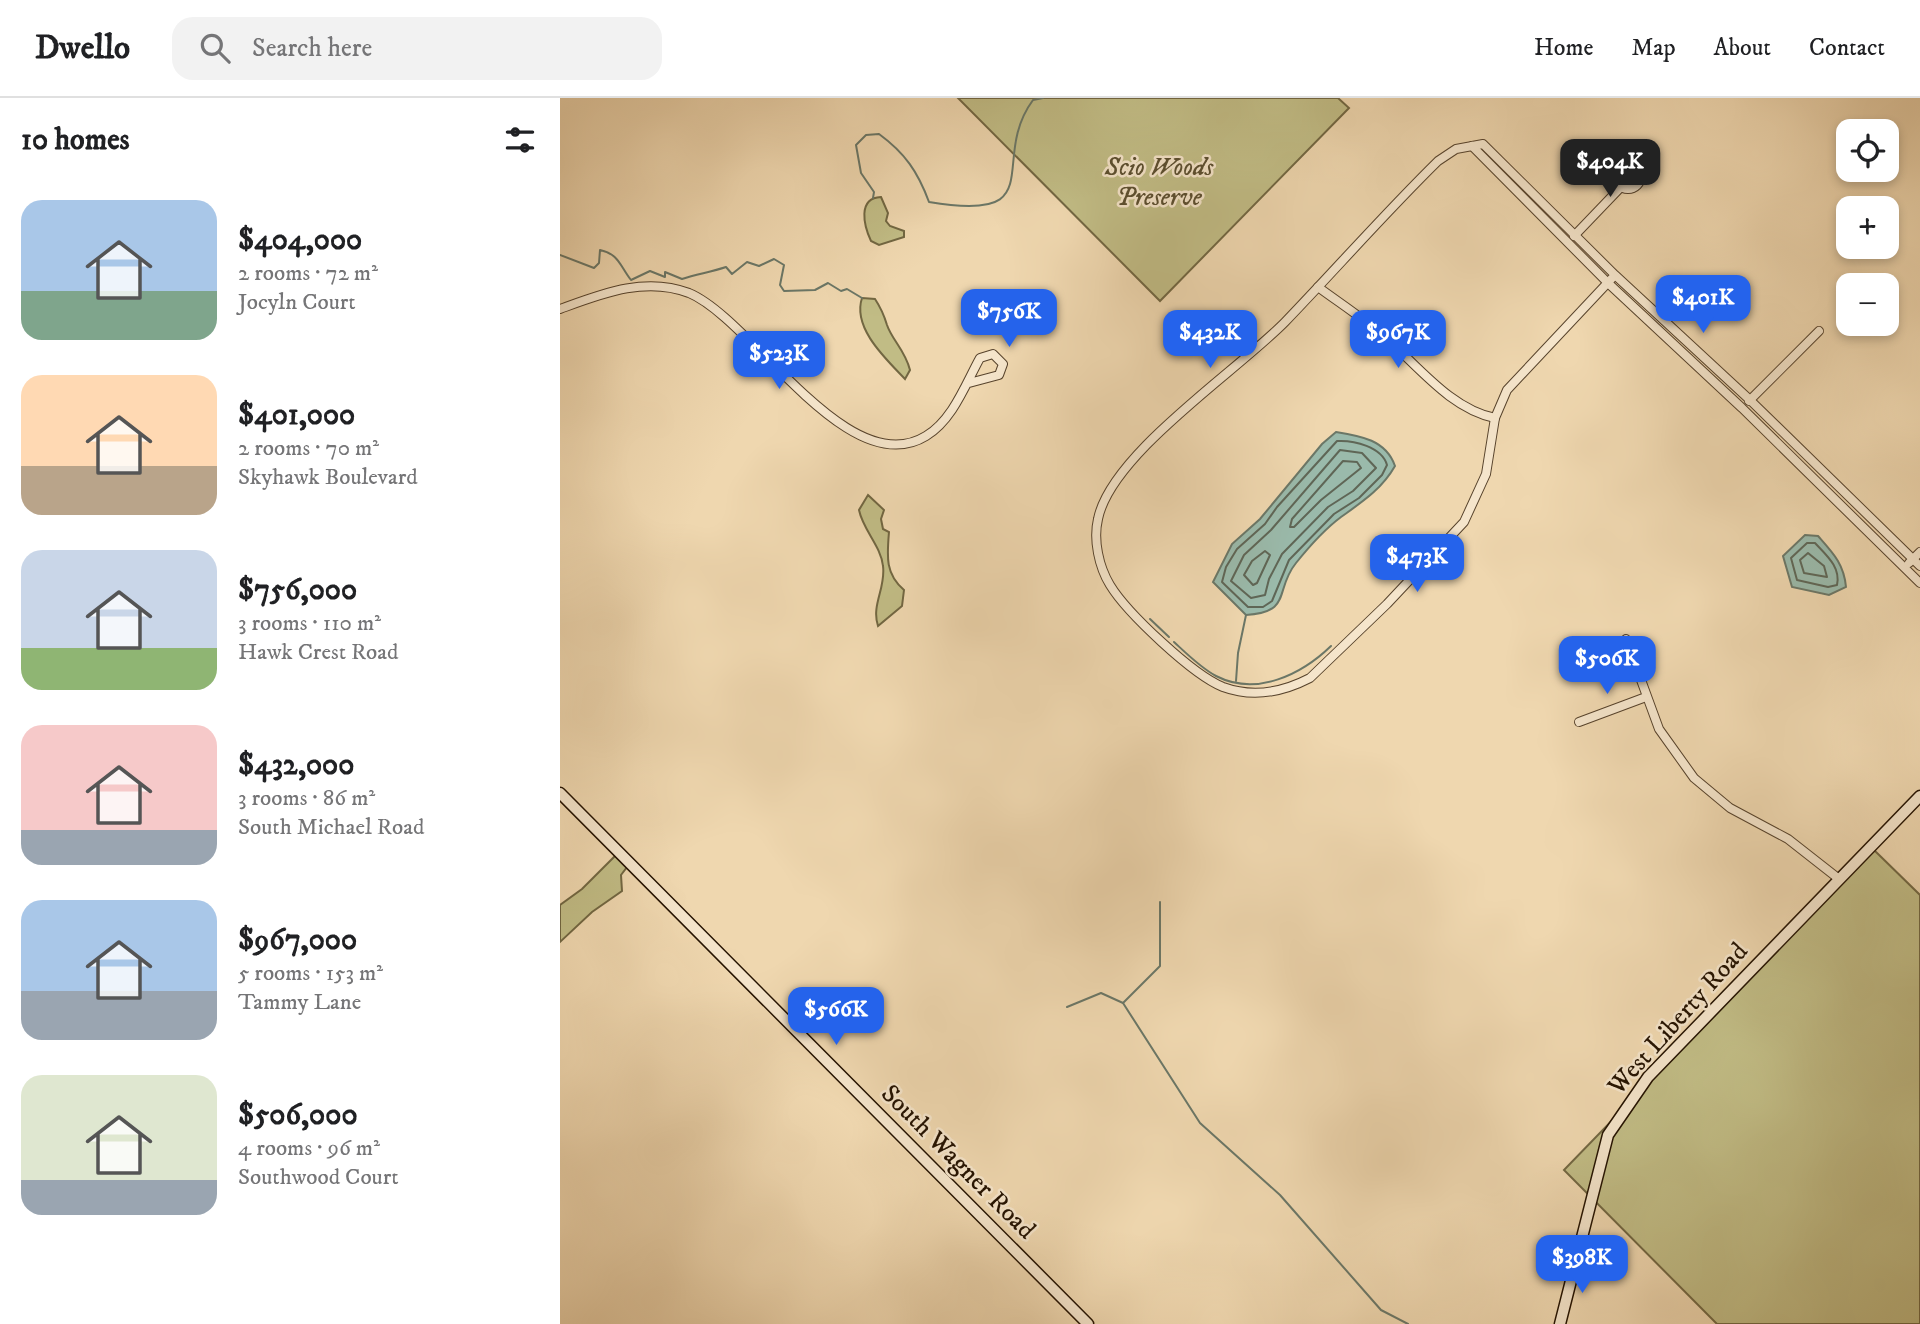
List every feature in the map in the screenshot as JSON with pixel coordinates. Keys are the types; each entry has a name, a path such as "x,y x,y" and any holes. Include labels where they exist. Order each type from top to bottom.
{"main road":[{"name":"South Wagner Road","path":"560,793 1088,1324"},
{"name":"West Liberty Road","path":"1560,1324 1598,1165 1617,1119 1648,1077 1920,796"}],"street":[{"path":"1615,275 1516,379 1494,418 1486,474 1464,522 1322,668 1296,685 1251,693 1216,684 1190,666 1121,600 1108,582 1096,540 1098,517 1118,478 1171,421 1254,351 1428,171 1447,154 1483,144 1615,275 1751,400 1920,566"},
{"path":"1472,146 1608,283 1742,408 1920,583"},
{"path":"1567,243 1620,188"},
{"path":"560,309 607,292 642,286 665,287 687,293 717,310 790,382 824,410 864,437 882,443 900,444 928,435 969,383"},
{"path":"1318,287 1379,332 1435,384 1472,410 1494,418"},
{"path":"1742,408 1819,331"},
{"path":"1904,567 1920,552"},
{"path":"1626,639 1646,697 1664,737 1699,783 1730,808 1788,839 1839,879"},
{"path":"1579,722 1646,697"}],"green space":[{"name":"Scio Woods Preserve","path":"958,98 1338,98 1349,108 1160,301"},
{"path":"881,197 888,213 886,221 890,226 904,231 904,237 879,245 871,241 864,214 868,202"},
{"path":"862,298 875,299 881,309 889,330 908,363 910,370 905,379 866,332 860,309"},
{"path":"868,495 884,510 881,519 883,529 889,532 890,571 904,590 902,606 878,626 876,611 883,574 882,559 859,510"},
{"path":"1874,850 1920,895 1920,1324 1717,1324 1564,1170"},
{"path":"616,855 627,867 621,875 622,891 592,912 560,942 560,905 582,889"}],"water":[{"path":"1336,432 1379,445 1386,450 1395,466 1378,488 1335,522 1306,551 1289,573 1277,604 1261,613 1246,615 1213,582 1232,544 1260,519 1322,444"},
{"path":"1805,535 1818,536 1833,554 1843,572 1846,587 1829,595 1792,587 1783,556"}],"waterway":[{"path":"873,198 874,192 861,173 856,145 866,135 879,134 910,164 929,202 967,206 991,204 1005,195 1011,182 1015,145 1021,123 1033,100 1043,98"},
{"path":"560,255 594,268 599,263 600,250 606,252 618,261 631,280 650,271 665,277 665,272 682,279 726,267 732,274 747,262 759,266 774,259 784,265 780,285 784,291 815,290 828,283 841,291 847,289 862,298"},
{"path":"1236,681 1238,653 1246,615"},
{"path":"1150,619 1169,637"},
{"path":"1174,642 1216,676 1247,684 1263,683 1293,673 1331,646"},
{"path":"1160,902 1160,966 1123,1003 1200,1123 1280,1195 1381,1310 1408,1324"},
{"path":"1067,1007 1101,993 1123,1003"}]}
